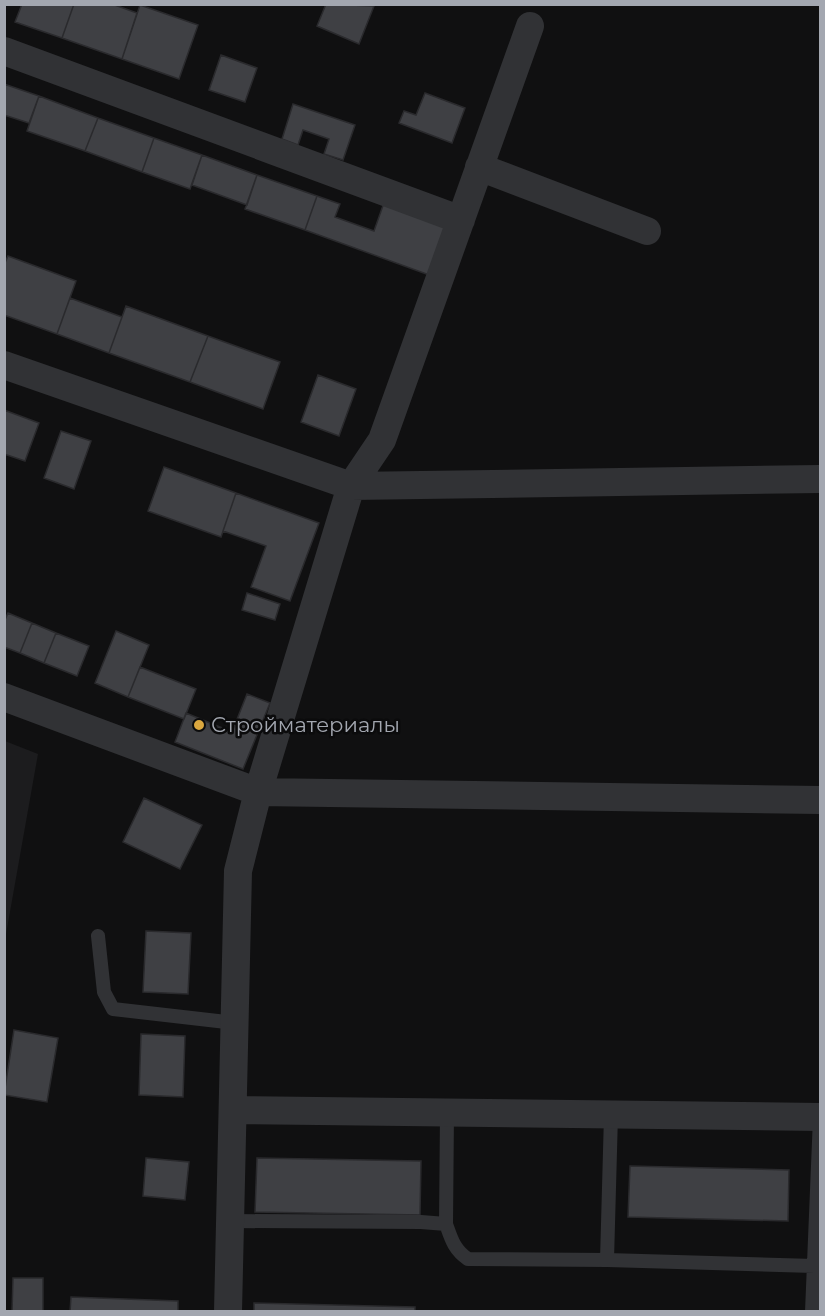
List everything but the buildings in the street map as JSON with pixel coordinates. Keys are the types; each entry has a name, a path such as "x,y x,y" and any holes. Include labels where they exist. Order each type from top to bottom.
{"street":[{"path":"228,1311 238,871 258,792 351,486 382,440 530,26"},
{"path":"4,51 461,219"},
{"path":"479,167 647,231"},
{"path":"4,365 351,486 820,479"},
{"path":"4,697 258,792 820,800"},
{"path":"233,1110 820,1118"}],"lane":[{"path":"98,936 104,992 113,1009 236,1023"},
{"path":"447,1113 446,1224 453,1245 468,1259 607,1260 814,1266"},
{"path":"607,1260 611,1115"},
{"path":"812,1311 820,1118"},
{"path":"231,1221 446,1224"}],"shaded area":[{"path":"4,741 38,754 5,940"}],"place":[{"name":"Стройматериалы","path":"199,725"}]}
